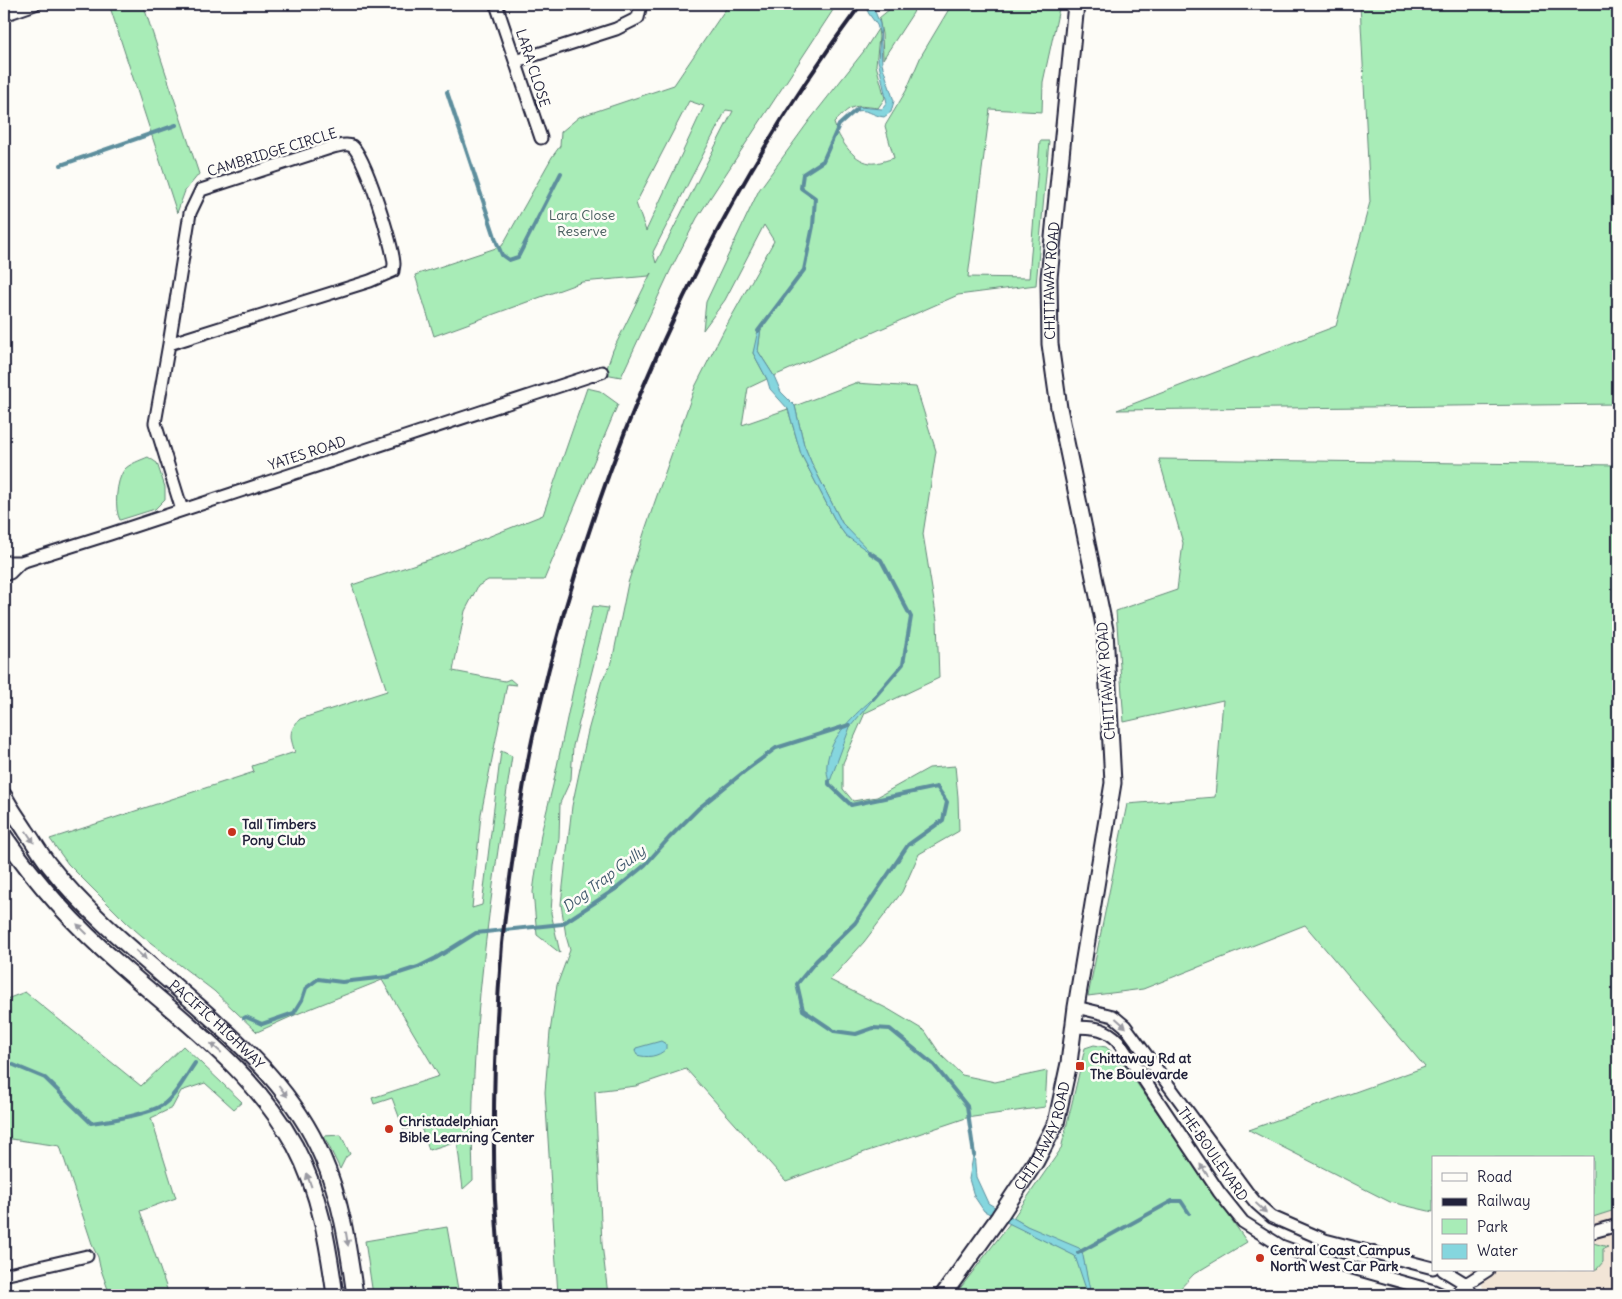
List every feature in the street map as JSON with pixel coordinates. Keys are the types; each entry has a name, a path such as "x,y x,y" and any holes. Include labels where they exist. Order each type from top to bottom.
{"main road":[{"name":"CHITTAWAY ROAD","path":"943,1295 1000,1217 1036,1162 1056,1123 1068,1063 1113,783 1105,630 1058,400 1053,372 1049,326 1049,278 1076,4"},
{"name":"PACIFIC HIGHWAY","path":"4,796 50,866 95,915 219,1024 255,1059 297,1110 322,1155 332,1180 347,1235 355,1295"},
{"name":"PACIFIC HIGHWAY","path":"4,836 56,903 119,964 223,1054 261,1094 276,1114 304,1164 317,1203 328,1244 335,1295"}],"street":[{"path":"5,14 36,4"},
{"path":"516,61 616,29 638,18 641,4"},
{"name":"LARA CLOSE","path":"498,7 540,138"},
{"name":"CAMBRIDGE CIRCLE","path":"169,344 370,281 393,271 394,263 387,235 366,168 352,147 345,144 333,147 201,190 190,213 155,423 182,510"},
{"name":"YATES ROAD","path":"4,562 21,562 602,372"},
{"name":"YATES ROAD","path":"4,575 10,573 21,562"},
{"name":"THE BOULEVARD","path":"1076,1007 1113,1016 1126,1026 1247,1192 1272,1217 1325,1240 1432,1268"},
{"name":"THE BOULEVARD","path":"1073,1027 1101,1029 1111,1034 1118,1041 1230,1208 1243,1222 1281,1246 1443,1295"},
{"path":"1594,1232 1618,1225"},
{"path":"4,1275 87,1256"},
{"path":"1446,1272 1466,1284 1472,1295"},
{"path":"1455,1295 1466,1284 1485,1272"}],"shaded area":[{"path":"1618,1209 1618,1295 1486,1295 1481,1283 1471,1272 1594,1272 1594,1217"}],"green space":[{"path":"109,4 143,4 199,174 185,191 177,213"},
{"name":"Lara Close Reserve","path":"729,4 837,4 697,218 670,271 621,377 605,374 613,350 651,273 649,276 582,282 434,336 415,275 502,246 560,146 561,132 579,117 674,85","holes":["689,101 704,106 646,231 636,203","726,110 733,111 656,263 653,252"]},
{"path":"896,4 916,4 913,13 883,59 879,18"},
{"path":"952,4 1060,4 1043,82 1042,112 990,109 968,277 1029,278 1040,141 1049,141 1036,285 958,295 774,376 758,351 761,328 753,353 767,379 748,388 742,425 788,409 801,454 837,524 846,536 849,532 842,523 804,445 795,406 855,383 916,387 936,451 923,534 937,620 939,678 865,713 843,763 843,789 853,801 877,797 929,768 955,766 959,831 919,854 902,892 864,942 830,980 888,1009 925,1031 941,1055 962,1075 995,1082 1047,1071 1045,1107 966,1118 786,1181 686,1069 636,1086 595,1091 602,1244 608,1295 558,1295 545,1092 550,1032 557,985 570,950 561,904 572,806 588,731 602,680 612,662 628,583 646,527 695,387 724,330 774,241 764,225 725,300 703,330 706,302 759,190 809,121 864,51 878,29 876,65 885,98 878,108 853,107 834,123 839,136 857,158 873,163 894,158 885,126 906,91 921,56"},
{"path":"1360,4 1618,4 1618,404 1117,410 1336,326 1370,202"},
{"path":"587,388 600,391 618,404 544,580 488,580 478,586 465,611 453,671 505,681 510,679 517,685 507,684 481,814 472,908 482,905 501,751 512,756 489,914 478,1020 472,1127 473,1180 463,1189 457,1141 429,1150 420,1125 404,1130 392,1098 374,1104 372,1098 439,1076 382,980 257,1032 214,991 127,923 68,864 50,839 254,772 252,766 295,752 291,734 293,727 300,719 387,691 352,585 440,556 543,515"},
{"path":"148,457 157,463 165,487 165,499 155,509 120,520 117,502 121,475 124,470 135,462"},
{"path":"1159,459 1618,465 1618,1209 1594,1217 1594,1156 1432,1156 1432,1212 1390,1202 1249,1130 1425,1067 1305,925 1143,989 1088,996 1127,804 1215,797 1223,700 1124,722 1116,611 1177,590 1183,543"},
{"path":"593,606 608,608 573,746 571,779 560,803 559,839 554,866 551,913 560,953 537,935 533,892 541,834"},
{"path":"25,992 141,1086 183,1046 242,1102 234,1109 205,1083 181,1091 172,1108 151,1118 176,1198 140,1211 169,1295 110,1295 60,1146 4,1138 4,1000"},
{"path":"1094,1045 1106,1047 1120,1059 1247,1242 1194,1274 1174,1295 955,1295 1010,1223 1084,1260 1013,1218 1061,1149 1085,1048"},
{"path":"341,1135 350,1154 346,1157 340,1169 324,1136"},
{"path":"447,1227 459,1295 373,1295 365,1241"},
{"path":"1594,1243 1608,1247 1603,1249 1603,1262 1597,1269 1594,1269"}],"water":[{"path":"864,4 872,4 880,24 882,64 894,101 891,112 884,117 866,111 853,112 859,107 882,109 887,103 878,60 880,35 877,25"},
{"path":"761,327 758,351 774,376 781,392 795,406 804,445 812,464 842,523 872,554 846,536 837,524 801,454 788,409 770,389 767,379 753,353 758,330"},
{"path":"875,697 850,727 829,784 827,766 833,744 852,718"},
{"path":"661,1041 666,1044 666,1049 656,1055 641,1056 637,1055 635,1051 636,1048"},
{"path":"974,1152 976,1177 988,1203 1027,1226 1079,1248 1082,1251 1091,1295 1088,1295 1075,1256 984,1211 974,1196 969,1179"}],"waterway":[{"path":"447,92 497,243 502,255 509,260 518,257 561,173"},
{"path":"758,331 804,270 813,226 815,198 801,188 803,174 823,161 839,125 857,109"},
{"path":"61,165 176,125"},
{"path":"869,552 881,560 911,617 903,664 873,699"},
{"name":"Dog Trap Gully","path":"244,1018 246,1017 262,1024 294,1013 302,1000 306,988 318,979 342,982 387,977 418,967 476,933 562,924 617,888 645,865 699,808 776,748 849,725"},
{"path":"829,781 829,784 851,805 937,787 947,802 943,820 908,845 855,923 816,961 797,984 803,1010 834,1031 856,1034 873,1028 890,1029 934,1065 967,1106 974,1155"},
{"name":"Dog Trap Gully","path":"4,1061 45,1078 91,1123 118,1119 158,1108 169,1100 195,1063"},
{"path":"1078,1253 1172,1201 1181,1201 1189,1213"}],"railway":[{"path":"502,1295 495,1199 494,1135 496,1040 502,944 525,775 559,630 588,534 622,440 660,348 703,258 751,170 804,86 861,4"}],"place":[{"name":"Tall Timbers Pony Club","path":"232,832"},
{"name":"Chittaway Rd at The Boulevarde","path":"1080,1066"},
{"name":"Christadelphian Bible Learning Center","path":"389,1129"},
{"name":"Central Coast Campus North West Car Park","path":"1260,1258"}]}
